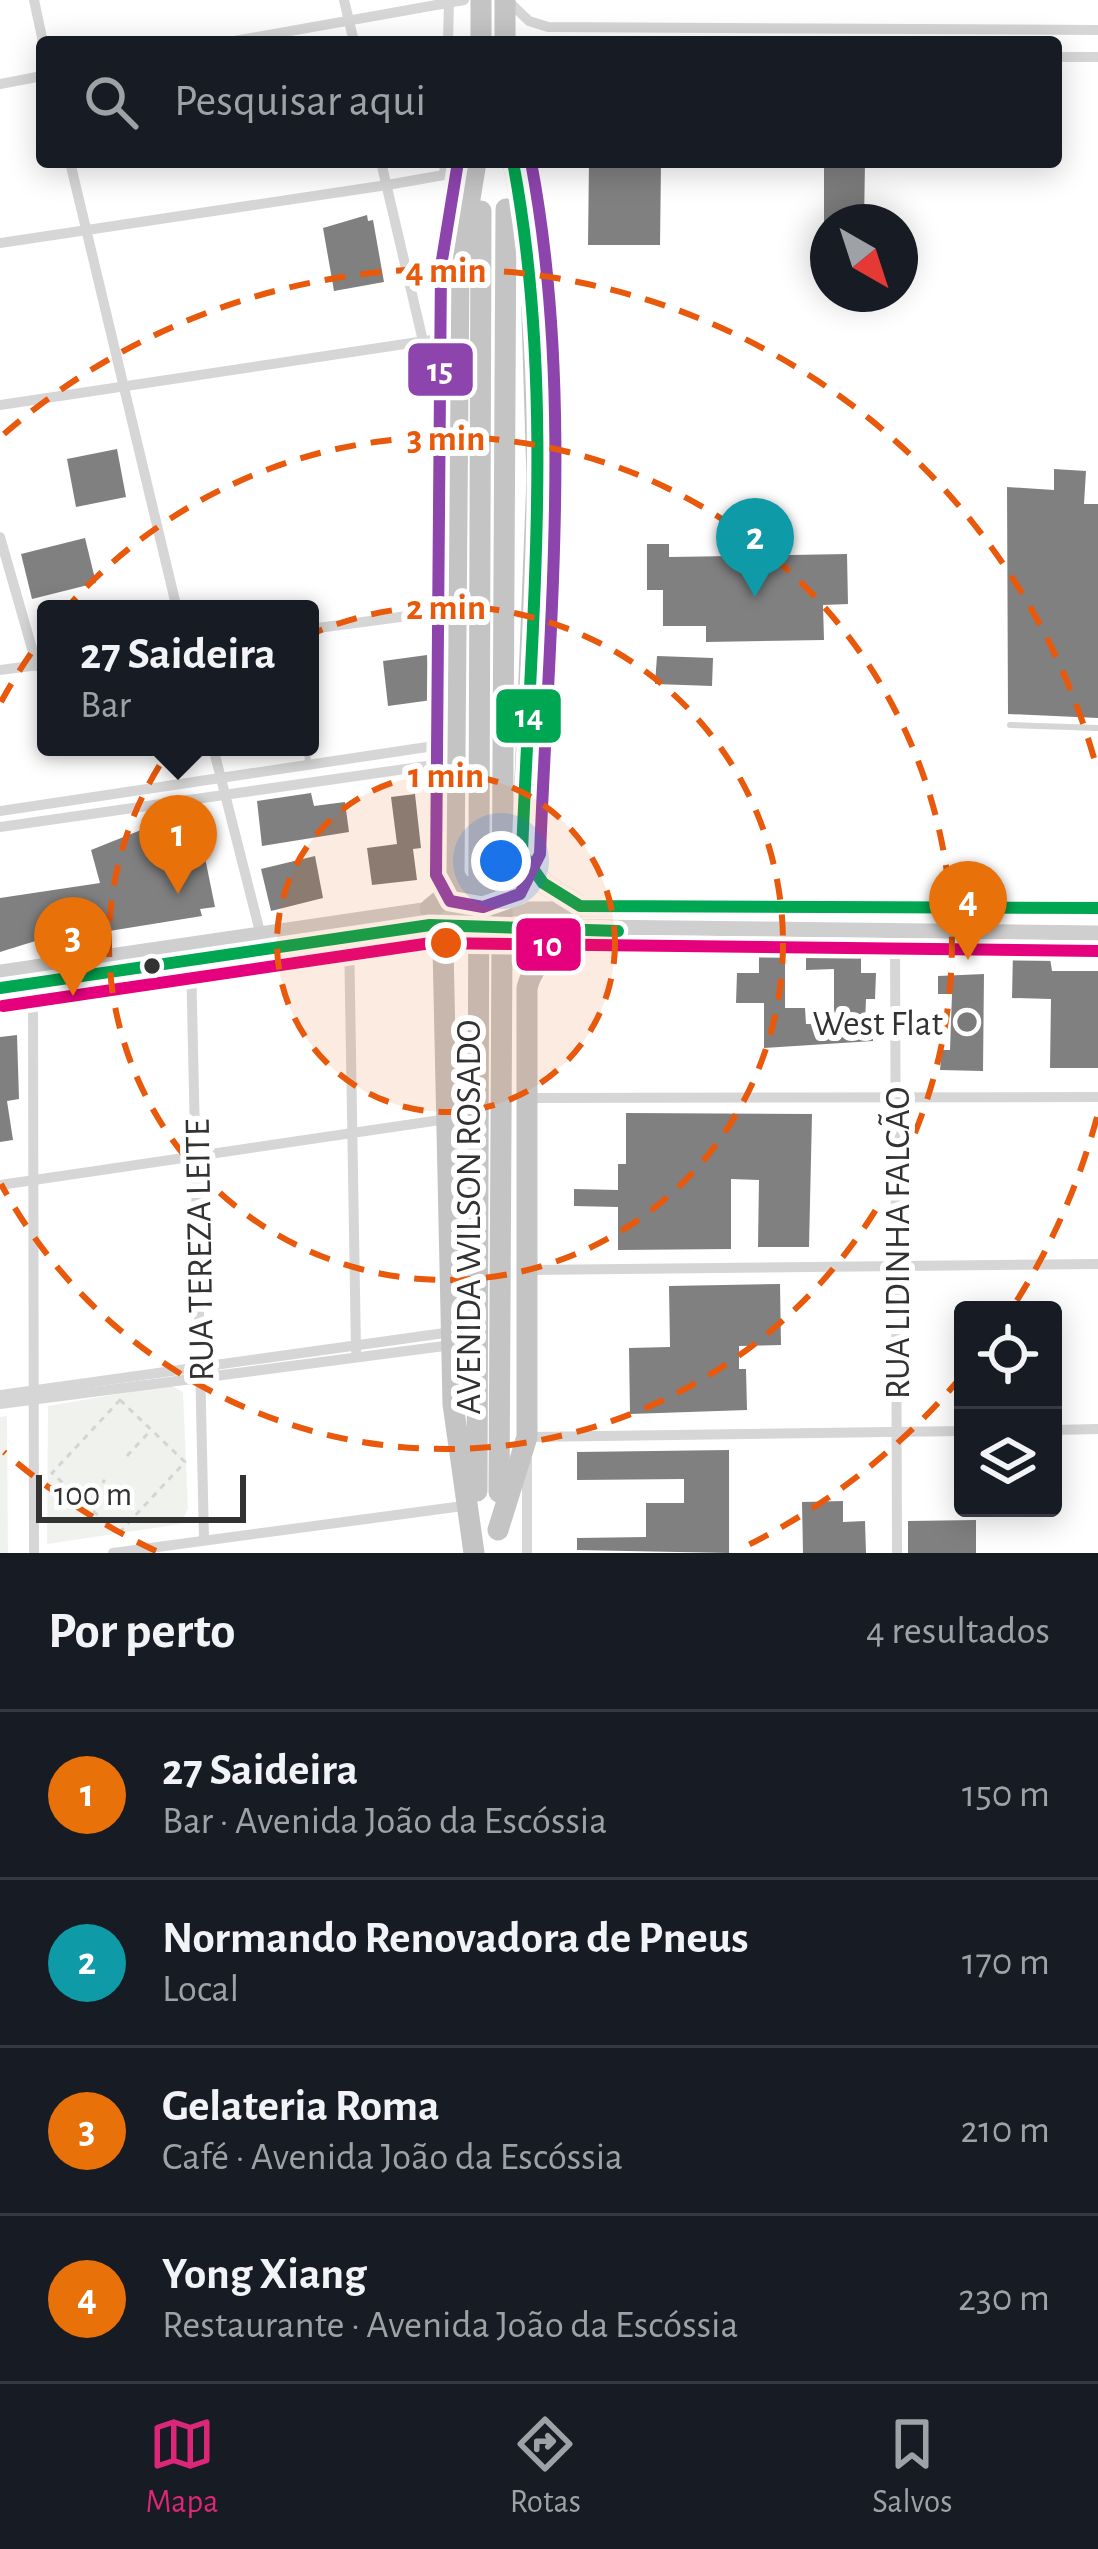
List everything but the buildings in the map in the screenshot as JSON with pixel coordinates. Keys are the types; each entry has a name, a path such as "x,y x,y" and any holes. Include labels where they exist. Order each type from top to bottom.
{"highway":[{"path":"481,0 481,36"},
{"path":"505,36 506,0"},
{"path":"477,168 459,266 454,875 430,917 443,947 452,1338 480,1496"},
{"name":"AVENIDA WILSON ROSADO","path":"478,168 480,1496 498,1542"},
{"name":"AVENIDA WILSON ROSADO","path":"475,1553 480,1496 509,168"},
{"path":"454,875 461,886 499,885 513,875 522,853 537,478 530,252 510,168"},
{"path":"522,853 543,884 580,906"},
{"path":"498,1542 527,1437 530,976 544,957 569,939 602,931"},
{"path":"444,1011 455,972 496,966 510,969 519,980 527,1016"}],"main road":[{"path":"0,972 260,932 580,906 1098,908"},
{"path":"771,933 768,922 773,916 831,916 862,908"},
{"path":"939,934 1010,925 1016,908"},
{"path":"0,988 350,934 430,917 602,931 1098,933"}],"street":[{"path":"34,0 42,36"},
{"path":"344,0 353,36"},
{"path":"262,36 464,0"},
{"path":"506,0 529,21 548,27 1098,30"},
{"path":"448,36 449,2"},
{"path":"753,36 848,29"},
{"path":"973,32 986,36"},
{"path":"1062,57 1098,57"},
{"path":"0,83 36,77"},
{"path":"71,168 176,600"},
{"path":"383,168 423,341"},
{"path":"0,243 387,185 444,168"},
{"path":"0,406 458,336"},
{"path":"0,538 37,653"},
{"path":"319,628 453,610"},
{"path":"0,670 37,665"},
{"path":"0,811 308,765 454,752"},
{"path":"0,827 225,794 454,752"},
{"path":"215,756 260,932"},
{"path":"350,934 357,1352"},
{"name":"RUA LIDINHA FALCÃO","path":"895,934 897,1553"},
{"name":"RUA TEREZA LEITE","path":"191,959 204,1540"},
{"path":"33,984 34,1553"},
{"path":"527,1098 1098,1096"},
{"path":"0,1184 447,1119"},
{"path":"528,1270 1098,1264"},
{"path":"0,1399 452,1338"},
{"path":"1062,1430 1098,1429"},
{"path":"527,1553 527,1437 954,1431"},
{"path":"113,1553 480,1496"}],"lane":[{"path":"1010,724 1098,728"},
{"path":"308,756 308,765"}],"path":[{"path":"119,1400 185,1462 118,1534 85,1503 52,1473 119,1400"},
{"path":"128,1456 151,1430"},
{"path":"85,1503 105,1480"}],"shaded area":[{"path":"170,1385 183,1392 188,1508 181,1524 47,1544 48,1406"},
{"path":"7,1416 8,1553 0,1553 0,1417"}],"transit line":[{"name":"15","path":"457,168 441,266 436,875 450,901 483,907 520,894 540,854 555,420 552,333 532,168"},
{"name":"14","path":"514,168 534,333 537,420 522,853 543,883 580,906 1098,908"},
{"name":"14","path":"0,988 430,925 618,931"},
{"name":"10","path":"3,1006 431,943 1098,951"}],"place":[{"name":"Normando Renovadora de Pneus","path":"755,597"},
{"name":"27 Saideira","path":"178,894"},
{"name":"Yong Xiang","path":"968,960"},
{"name":"Gelateria Roma","path":"73,996"},
{"name":"West Flat","path":"967,1022"}]}
